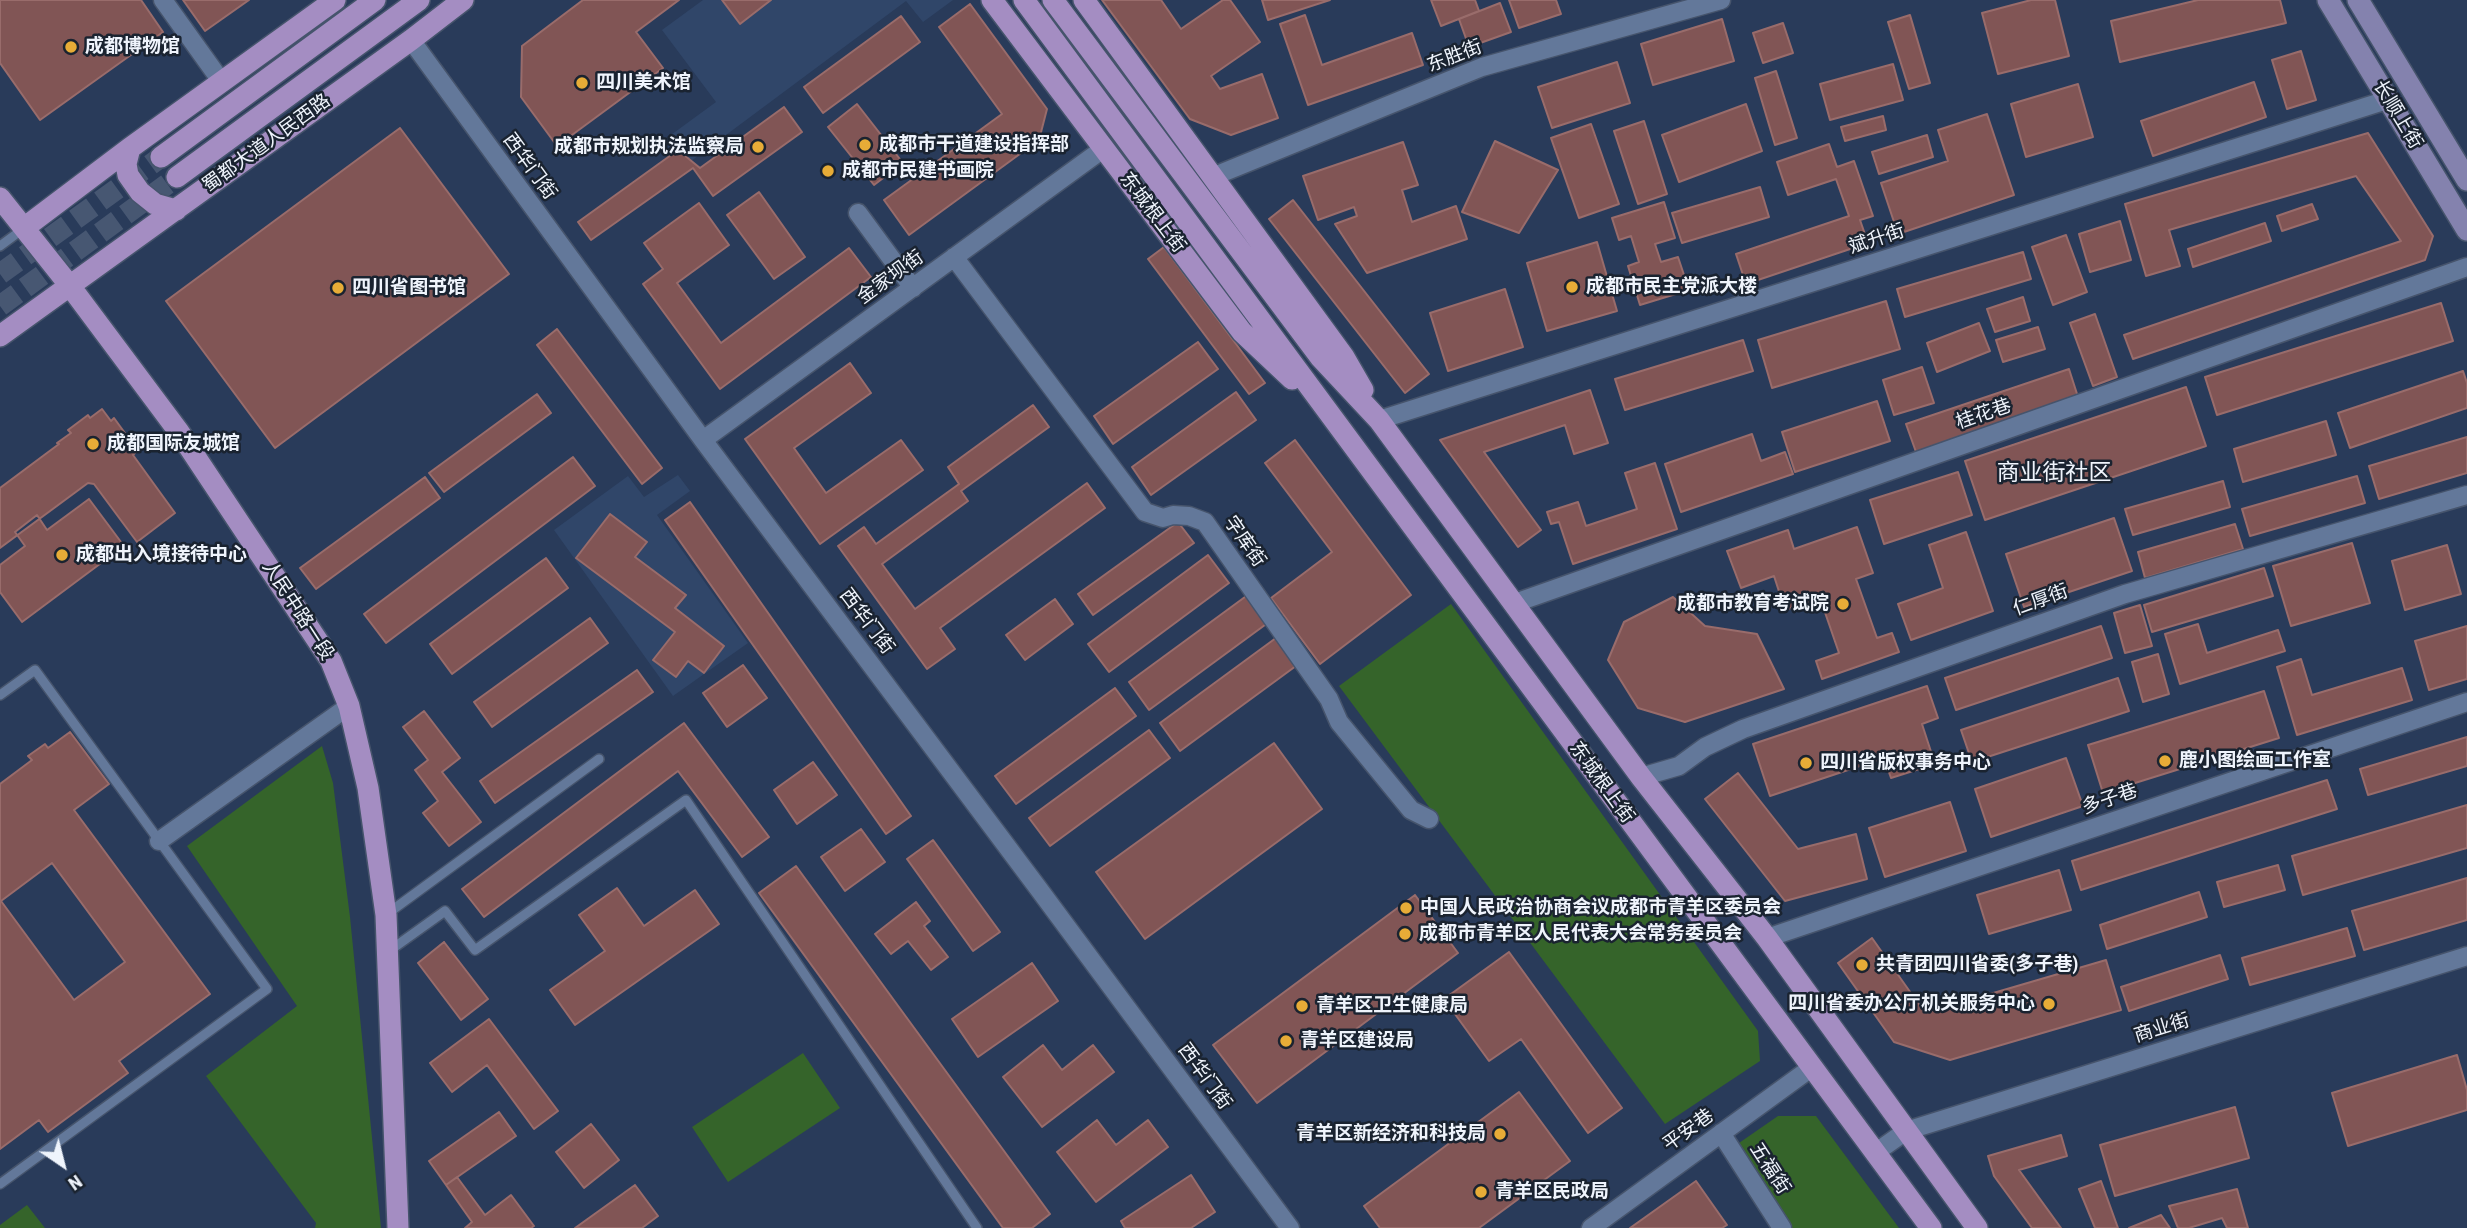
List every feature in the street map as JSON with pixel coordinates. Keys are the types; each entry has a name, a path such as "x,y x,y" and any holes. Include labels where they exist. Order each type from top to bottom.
{"main road":[{"path":"24,228 335,0"},
{"path":"161,157 375,0"},
{"name":"蜀都大道人民西路","path":"177,177 419,0"},
{"name":"蜀都大道人民西路","path":"0,336 463,0"},
{"name":"东城根上街","path":"992,0 1242,332 1327,413"},
{"name":"东城根上街","path":"1024,0 1931,1228"},
{"name":"东城根上街","path":"1053,0 1320,357 1379,420 1641,776 1767,938 1977,1228"},
{"name":"东城根上街","path":"1084,0 1344,357 1379,420"},
{"name":"长顺上街","path":"2328,0 2467,230"},
{"name":"长顺上街","path":"2358,0 2467,180"},
{"path":"130,148 126,164 128,175 140,192 155,204 176,210"},
{"name":"人民中路一段","path":"0,198 70,286 179,432 331,661 349,706 369,788 386,915 398,1228"}],"street":[{"path":"163,0 221,81"},
{"name":"东胜街","path":"1212,177 1482,67 1721,0"},
{"name":"西华门街","path":"411,40 703,440 1290,1228"},
{"name":"斌升街","path":"1379,420 2387,100"},
{"name":"金家坝街","path":"703,440 1103,149"},
{"path":"858,213 913,288"},
{"name":"字库街","path":"954,257 1145,512 1163,518 1173,515 1189,516 1205,522 1329,699 1339,722 1411,810 1429,819"},
{"name":"桂花巷","path":"1515,603 2467,267"},
{"name":"仁厚街","path":"1641,776 1679,766 1705,747 1743,729 2125,593 2467,495"},
{"name":"多子巷","path":"1767,938 2467,702"},
{"path":"159,841 349,706"},
{"name":"商业街","path":"1875,1153 1906,1131 2467,956"},
{"name":"平安巷","path":"1591,1228 1811,1068"},
{"name":"五福街","path":"1721,1133 1782,1228"}],"lane":[{"path":"0,246 24,228"},
{"path":"0,695 35,670 267,989 0,1184"},
{"path":"386,915 599,759"},
{"path":"387,952 445,911 475,950 686,800 977,1228"}],"shaded area":[{"path":"703,0 953,0 923,22 906,1 683,167 664,140 716,102 662,30"},
{"path":"678,475 690,491 657,515 748,643 673,696 554,530 628,476 644,497"}],"green space":[{"path":"1451,604 1758,1031 1760,1061 1665,1124 1339,686"},
{"path":"322,746 333,783 350,917 381,1228 315,1228 316,1223 206,1076 297,1006 187,846"},
{"path":"803,1053 840,1108 728,1182 692,1127"},
{"path":"1778,1116 1816,1116 1899,1228 1792,1228 1739,1143"},
{"path":"27,1205 45,1228 0,1228 0,1225"}],"building":[{"name":"成都博物馆","path":"0,0 141,0 163,32 40,120 0,63"},
{"path":"183,0 249,0 205,31"},
{"name":"四川美术馆","path":"583,0 679,0 636,32 663,68 557,146 521,97 522,46"},
{"path":"722,0 771,0 740,24"},
{"path":"1102,0 1161,0 1181,29 1223,0 1230,0 1260,42 1211,76 1220,89 1262,74 1278,118 1231,135 1190,119"},
{"path":"1262,0 1330,0 1268,20"},
{"path":"1431,0 1475,0 1479,11 1441,26"},
{"path":"1509,0 1556,0 1561,14 1519,28"},
{"path":"2031,0 2055,0 2069,56 1998,74 1982,13"},
{"path":"2198,0 2280,0 2286,23 2120,62 2111,21"},
{"path":"1500,3 1511,32 1469,47 1459,19"},
{"path":"970,4 1047,109 1039,140 909,235 884,200 1002,114 939,27"},
{"path":"1305,15 1322,65 1412,33 1423,65 1308,105 1280,24"},
{"path":"1910,15 1930,83 1909,89 1888,22"},
{"path":"901,16 920,42 823,113 804,87"},
{"path":"1722,19 1734,61 1653,85 1641,44"},
{"path":"1783,23 1793,53 1763,63 1753,33"},
{"path":"2301,51 2316,100 2287,109 2272,60"},
{"path":"1617,62 1630,103 1552,128 1538,87"},
{"path":"1893,64 1903,100 1830,120 1820,84"},
{"path":"1776,71 1797,138 1775,145 1755,78"},
{"path":"2254,82 2266,117 2153,156 2141,121"},
{"path":"2078,84 2093,137 2026,157 2011,104"},
{"name":"成都市干道建设指挥部","path":"857,104 903,163 874,185 828,127"},
{"path":"1746,104 1762,151 1679,182 1662,135"},
{"path":"784,107 802,132 713,196 693,168 591,240 578,222 678,150 700,168"},
{"path":"1987,114 2014,195 1898,234 1881,183 1948,161 1938,130"},
{"path":"1883,116 1886,130 1845,141 1841,127"},
{"path":"1644,121 1667,194 1638,204 1614,131"},
{"path":"1591,124 1619,204 1579,218 1551,138"},
{"name":"四川省图书馆","path":"400,128 509,274 275,448 166,301"},
{"path":"2368,133 2433,236 2425,260 2133,359 2124,335 2401,241 2356,176 2169,230 2180,266 2146,276 2125,204"},
{"path":"1927,135 1933,157 1879,174 1872,152"},
{"path":"1495,141 1558,170 1519,233 1462,212"},
{"path":"1403,142 1418,185 1402,190 1412,222 1456,206 1467,239 1367,273 1335,224 1357,216 1354,207 1318,220 1303,176"},
{"path":"1829,144 1837,167 1854,161 1873,216 1860,220 1868,243 1746,284 1736,254 1849,216 1836,179 1788,195 1777,162"},
{"path":"1760,187 1769,217 1682,243 1672,213"},
{"path":"759,192 805,257 774,279 727,215"},
{"path":"1293,200 1429,374 1405,393 1269,219"},
{"path":"1664,202 1675,238 1655,244 1661,262 1678,257 1689,290 1640,305 1628,266 1639,262 1631,236 1619,240 1612,218"},
{"path":"699,203 729,245 677,283 721,343 849,248 871,277 720,389 643,284 663,269 644,243"},
{"path":"2312,204 2318,219 2282,231 2277,216"},
{"path":"2120,221 2131,260 2090,272 2079,234"},
{"path":"2265,223 2271,241 2193,267 2188,249"},
{"path":"2066,235 2087,292 2053,305 2032,247"},
{"name":"成都市民主党派大楼","path":"1597,242 1617,311 1547,331 1527,263"},
{"path":"1164,247 1265,383 1249,394 1148,259"},
{"path":"2023,252 2031,279 1905,317 1897,289"},
{"path":"1505,289 1523,347 1448,371 1430,313"},
{"path":"2023,297 2030,321 1995,332 1987,309"},
{"path":"1886,301 1900,349 1772,388 1758,340"},
{"path":"2441,303 2453,341 2217,415 2205,377"},
{"path":"2095,314 2117,377 2093,386 2070,323"},
{"path":"1979,323 1990,351 1937,372 1927,343"},
{"path":"2038,327 2045,349 2003,362 1996,340"},
{"path":"557,329 662,468 642,484 537,345"},
{"path":"1743,340 1753,371 1625,410 1615,379"},
{"path":"1198,342 1218,369 1113,444 1094,416"},
{"path":"850,363 871,393 794,448 826,493 901,440 923,470 820,544 745,439"},
{"path":"1922,367 1934,403 1894,415 1883,380"},
{"path":"2069,369 2078,397 1916,452 1906,424"},
{"path":"2463,371 2467,383 2467,408 2350,448 2338,413"},
{"path":"2186,387 2206,446 1985,520 1965,461"},
{"path":"1590,390 1608,443 1574,454 1565,425 1484,452 1541,530 1518,547 1440,440"},
{"path":"1236,392 1256,420 1151,495 1132,467"},
{"path":"537,394 551,413 444,492 429,473"},
{"path":"1877,401 1890,441 1795,472 1782,432"},
{"path":"1033,405 1049,427 961,491 968,501 882,564 915,609 1087,483 1105,508 940,628 955,649 927,669 838,546 864,527 876,544 959,484 948,467"},
{"path":"102,409 111,421 114,418 130,440 127,442 135,453 133,455 175,513 137,542 94,484 88,483 0,548 0,488 59,444 57,443 71,433 68,430 88,415 90,418"},
{"path":"2326,421 2336,455 2243,482 2234,449"},
{"path":"1752,434 1761,461 1785,452 1793,474 1681,512 1665,464"},
{"path":"2467,437 2467,473 2379,499 2369,466"},
{"path":"1295,440 1411,595 1320,664 1271,598 1332,552 1265,463"},
{"path":"573,457 595,486 386,643 364,614"},
{"path":"1655,463 1677,529 1573,564 1559,522 1551,524 1547,512 1578,502 1586,526 1637,509 1625,473"},
{"path":"1958,472 1972,515 1884,544 1870,500"},
{"path":"2357,476 2365,503 2250,536 2242,509"},
{"path":"425,477 440,498 316,589 300,568"},
{"path":"2223,481 2230,507 2133,535 2125,509"},
{"name":"成都出入境接待中心","path":"89,499 124,546 22,622 0,592 0,565 25,546 15,532 37,515 47,530"},
{"path":"690,502 911,816 886,834 665,520"},
{"path":"610,514 647,542 635,557 686,595 675,608 724,646 704,673 688,661 676,677 653,660 675,632 576,558"},
{"path":"2114,518 2132,571 2024,607 2006,554"},
{"path":"1178,522 1194,543 1093,615 1078,594"},
{"path":"2235,524 2243,549 2145,578 2138,552"},
{"name":"成都市教育考试院","path":"1857,527 1873,573 1856,579 1877,638 1892,633 1899,652 1822,679 1816,661 1839,653 1820,598 1785,610 1774,576 1741,588 1727,551 1788,530 1794,549"},
{"path":"1966,532 1993,611 1911,640 1898,604 1943,588 1929,545"},
{"path":"2352,543 2370,603 2291,626 2273,566"},
{"path":"2447,545 2461,594 2405,610 2392,561"},
{"path":"1208,555 1229,583 1109,672 1088,644"},
{"path":"546,558 568,588 452,674 430,644"},
{"path":"2264,568 2273,596 2152,632 2144,605"},
{"path":"1249,594 1269,622 1149,710 1129,682"},
{"path":"1673,597 1705,626 1757,634 1784,689 1685,722 1638,708 1608,660 1624,622"},
{"path":"1055,599 1073,624 1025,660 1006,635"},
{"path":"2140,605 2152,646 2125,653 2114,613"},
{"path":"590,618 608,643 492,727 474,702"},
{"path":"2198,624 2207,653 2278,630 2285,651 2180,684 2165,634"},
{"path":"2101,626 2112,658 1956,710 1945,678"},
{"path":"2467,626 2467,679 2429,690 2415,641"},
{"path":"1280,635 1300,663 1180,751 1160,723"},
{"path":"2158,654 2169,694 2143,702 2132,662"},
{"path":"2301,659 2312,695 2402,668 2412,700 2297,735 2277,667"},
{"path":"743,665 767,698 727,727 703,693"},
{"path":"637,670 653,692 495,803 480,781"},
{"path":"2118,678 2129,711 1972,762 1961,730"},
{"path":"1927,686 1938,718 1922,724 1935,764 1891,778 1884,758 1770,796 1753,744"},
{"path":"1115,688 1136,716 1016,804 995,776"},
{"path":"2264,691 2279,738 2103,793 2088,745"},
{"path":"424,711 460,758 442,772 481,822 449,846 423,813 438,801 415,770 428,760 403,727"},
{"path":"684,723 769,837 742,857 678,771 484,917 462,889"},
{"path":"1149,730 1170,758 1050,846 1029,818"},
{"path":"70,732 109,784 74,810 210,994 119,1061 128,1073 48,1132 39,1120 0,1149 0,784 32,760 28,756 45,744 48,748","holes":["52,863 125,962 74,1000 1,901"]},
{"path":"2467,737 2467,766 2368,795 2360,769"},
{"path":"1274,743 1322,809 1145,939 1096,872"},
{"path":"2066,758 2083,806 1991,837 1975,789"},
{"path":"813,762 837,795 797,824 774,790"},
{"path":"1738,773 1798,849 1856,834 1867,879 1785,901 1705,799"},
{"path":"2327,780 2337,809 2081,890 2072,861"},
{"path":"1950,802 1966,851 1885,877 1869,828"},
{"path":"2467,805 2467,848 2303,895 2292,856"},
{"path":"861,829 885,862 845,891 821,857"},
{"path":"933,840 1000,932 973,951 907,859"},
{"path":"2278,865 2285,890 2224,907 2217,882"},
{"path":"796,866 1050,1214 1032,1228 1003,1228 759,893"},
{"path":"2059,870 2071,910 1989,934 1977,895"},
{"path":"2467,878 2467,920 2364,950 2352,911"},
{"path":"617,888 644,926 695,890 719,924 575,1025 550,990 605,951 579,915"},
{"path":"2199,892 2207,917 2107,949 2100,925"},
{"path":"1415,895 1458,953 1257,1103 1213,1045"},
{"path":"916,902 930,921 924,926 948,957 931,970 908,941 891,954 875,934"},
{"path":"2347,928 2355,956 2250,985 2242,958"},
{"path":"1872,938 1925,1013 2106,960 2121,1010 1950,1060 1894,1042 1838,963"},
{"path":"444,942 488,999 461,1020 418,963"},
{"path":"1509,952 1622,1108 1588,1133 1521,1039 1489,1061 1444,999"},
{"path":"2220,955 2228,979 2129,1011 2121,987"},
{"path":"1032,963 1058,1001 978,1057 952,1019"},
{"path":"489,1019 558,1111 534,1129 487,1065 452,1092 430,1063"},
{"path":"1043,1045 1062,1070 1093,1045 1114,1072 1042,1127 1003,1077"},
{"path":"2457,1055 2467,1090 2467,1110 2348,1146 2332,1093"},
{"path":"1519,1092 1570,1161 1479,1228 1380,1228 1364,1206"},
{"path":"2235,1107 2249,1158 2115,1196 2100,1145"},
{"path":"499,1112 516,1136 446,1185 429,1161"},
{"path":"1097,1120 1116,1145 1148,1120 1168,1147 1096,1202 1057,1152"},
{"path":"591,1124 619,1160 584,1188 556,1152"},
{"path":"2061,1135 2067,1156 2019,1170 2061,1228 2032,1228 1994,1176 1988,1156"},
{"path":"1191,1175 1215,1212 1191,1228 1125,1228 1121,1221"},
{"path":"457,1177 485,1215 511,1195 534,1226 465,1228 472,1222 446,1185"},
{"path":"1696,1181 1727,1225 1722,1228 1630,1228"},
{"path":"2101,1181 2118,1228 2095,1228 2079,1189"},
{"path":"635,1185 658,1216 642,1228 575,1228"},
{"path":"2237,1189 2248,1228 2227,1228 2222,1218 2189,1228 2178,1228 2169,1206"},
{"path":"2161,1215 2170,1228 2129,1228"}],"tunnel":[{"path":"0,274 161,157"},
{"path":"0,306 177,177"}],"place":[{"name":"成都博物馆","path":"71,47"},
{"name":"四川美术馆","path":"582,83"},
{"name":"成都市干道建设指挥部","path":"865,145"},
{"name":"成都市规划执法监察局","path":"758,147"},
{"name":"成都市民建书画院","path":"828,171"},
{"name":"成都市民主党派大楼","path":"1572,287"},
{"name":"四川省图书馆","path":"338,288"},
{"name":"成都国际友城馆","path":"93,444"},
{"name":"成都出入境接待中心","path":"62,555"},
{"name":"成都市教育考试院","path":"1843,604"},
{"name":"鹿小图绘画工作室","path":"2165,761"},
{"name":"四川省版权事务中心","path":"1806,763"},
{"name":"中国人民政治协商会议成都市青羊区委员会","path":"1406,908"},
{"name":"成都市青羊区人民代表大会常务委员会","path":"1405,934"},
{"name":"共青团四川省委(多子巷)","path":"1862,965"},
{"name":"四川省委办公厅机关服务中心","path":"2049,1004"},
{"name":"青羊区卫生健康局","path":"1302,1006"},
{"name":"青羊区建设局","path":"1286,1041"},
{"name":"青羊区新经济和科技局","path":"1500,1134"},
{"name":"青羊区民政局","path":"1481,1192"}],"district":[{"name":"商业街社区","path":"2054,474"}]}
